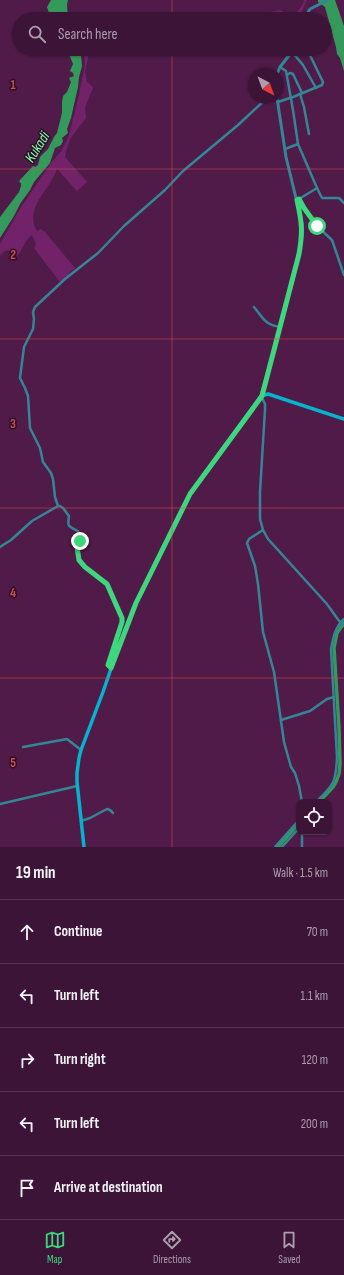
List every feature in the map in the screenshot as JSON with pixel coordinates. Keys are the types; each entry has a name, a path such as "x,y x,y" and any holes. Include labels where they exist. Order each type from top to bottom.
{"main road":[{"path":"84,847 77,773 81,750 136,603 190,494 262,396 268,394 344,420"}],"street":[{"path":"308,12 314,6 328,0"},
{"path":"288,56 280,67 284,69 287,75 298,144 322,198 339,198 344,203"},
{"path":"297,56 316,88"},
{"path":"284,99 291,98 322,85 323,82 310,56"},
{"path":"287,75 290,73 293,74 301,94 308,134"},
{"path":"58,506 51,473 43,462 40,448 30,428 28,396 20,375 24,347 33,329 34,307 98,252 124,226 165,190 183,171 238,125 260,104"},
{"path":"279,104 292,184 298,200 302,223 302,236 293,280 262,396 265,409 260,492 260,520 268,539 336,614 342,624"},
{"path":"285,149 298,144"},
{"path":"298,200 317,188"},
{"path":"298,200 317,226 332,240 344,275"},
{"path":"254,307 267,323 280,327"},
{"path":"0,547 11,540 32,521 58,506 62,506 69,516 69,527 78,531 79,533 80,541 77,547 79,560 85,567 107,584 122,618 116,644 108,665 111,668"},
{"path":"263,530 249,539 247,543 255,566 263,632 274,672 288,760 295,773 301,799"},
{"path":"319,799 334,782 336,773 337,757 331,649 335,632 342,624 344,619"},
{"path":"281,720 310,711 327,699 334,697"},
{"path":"23,747 67,739 81,750"},
{"path":"0,804 78,786"},
{"path":"81,821 107,809 113,813"},
{"path":"275,847 296,823"},
{"path":"282,847 296,831"},
{"path":"302,835 302,847"}],"shaded area":[{"path":"51,0 68,0 68,12 49,12 47,7"},
{"path":"304,0 307,0 301,12 296,12 299,10"},
{"path":"318,0 335,0 344,26 344,71 340,58 337,54 332,32 332,12 326,12 325,7 318,2"},
{"path":"279,10 283,12 270,12"},
{"path":"70,56 81,56 82,66 71,118 67,129 68,133 62,138 63,141 61,145 55,148 50,163 34,182 0,238 0,217 19,192 21,186 21,183 19,182 20,180 33,166 35,167 38,165 40,157 48,149 57,133 62,113 63,96 67,92 71,82 69,78 74,76 70,71 73,64"},
{"path":"84,56 88,56 85,72 87,82 93,88 85,107 86,118 70,139 65,157 87,182 77,191 57,169 33,214 37,231 41,229 45,232 75,268 60,282 34,248 36,244 32,235 16,256 8,250 0,255 0,244 21,207 51,163 62,150 69,135 85,65"}],"waterway":[{"path":"322,799 333,787 339,774 339,728 334,648 337,633 344,623"},
{"path":"278,847 296,826"}],"route":[{"path":"80,541 77,547 79,560 85,567 107,584 116,608 122,618 116,644 108,665 111,668 136,603 190,494 244,422 258,399 262,396 299,254 302,236 302,223 297,200 299,199 317,226"}],"water label":[{"name":"Kukadi","path":"37,147"}]}
